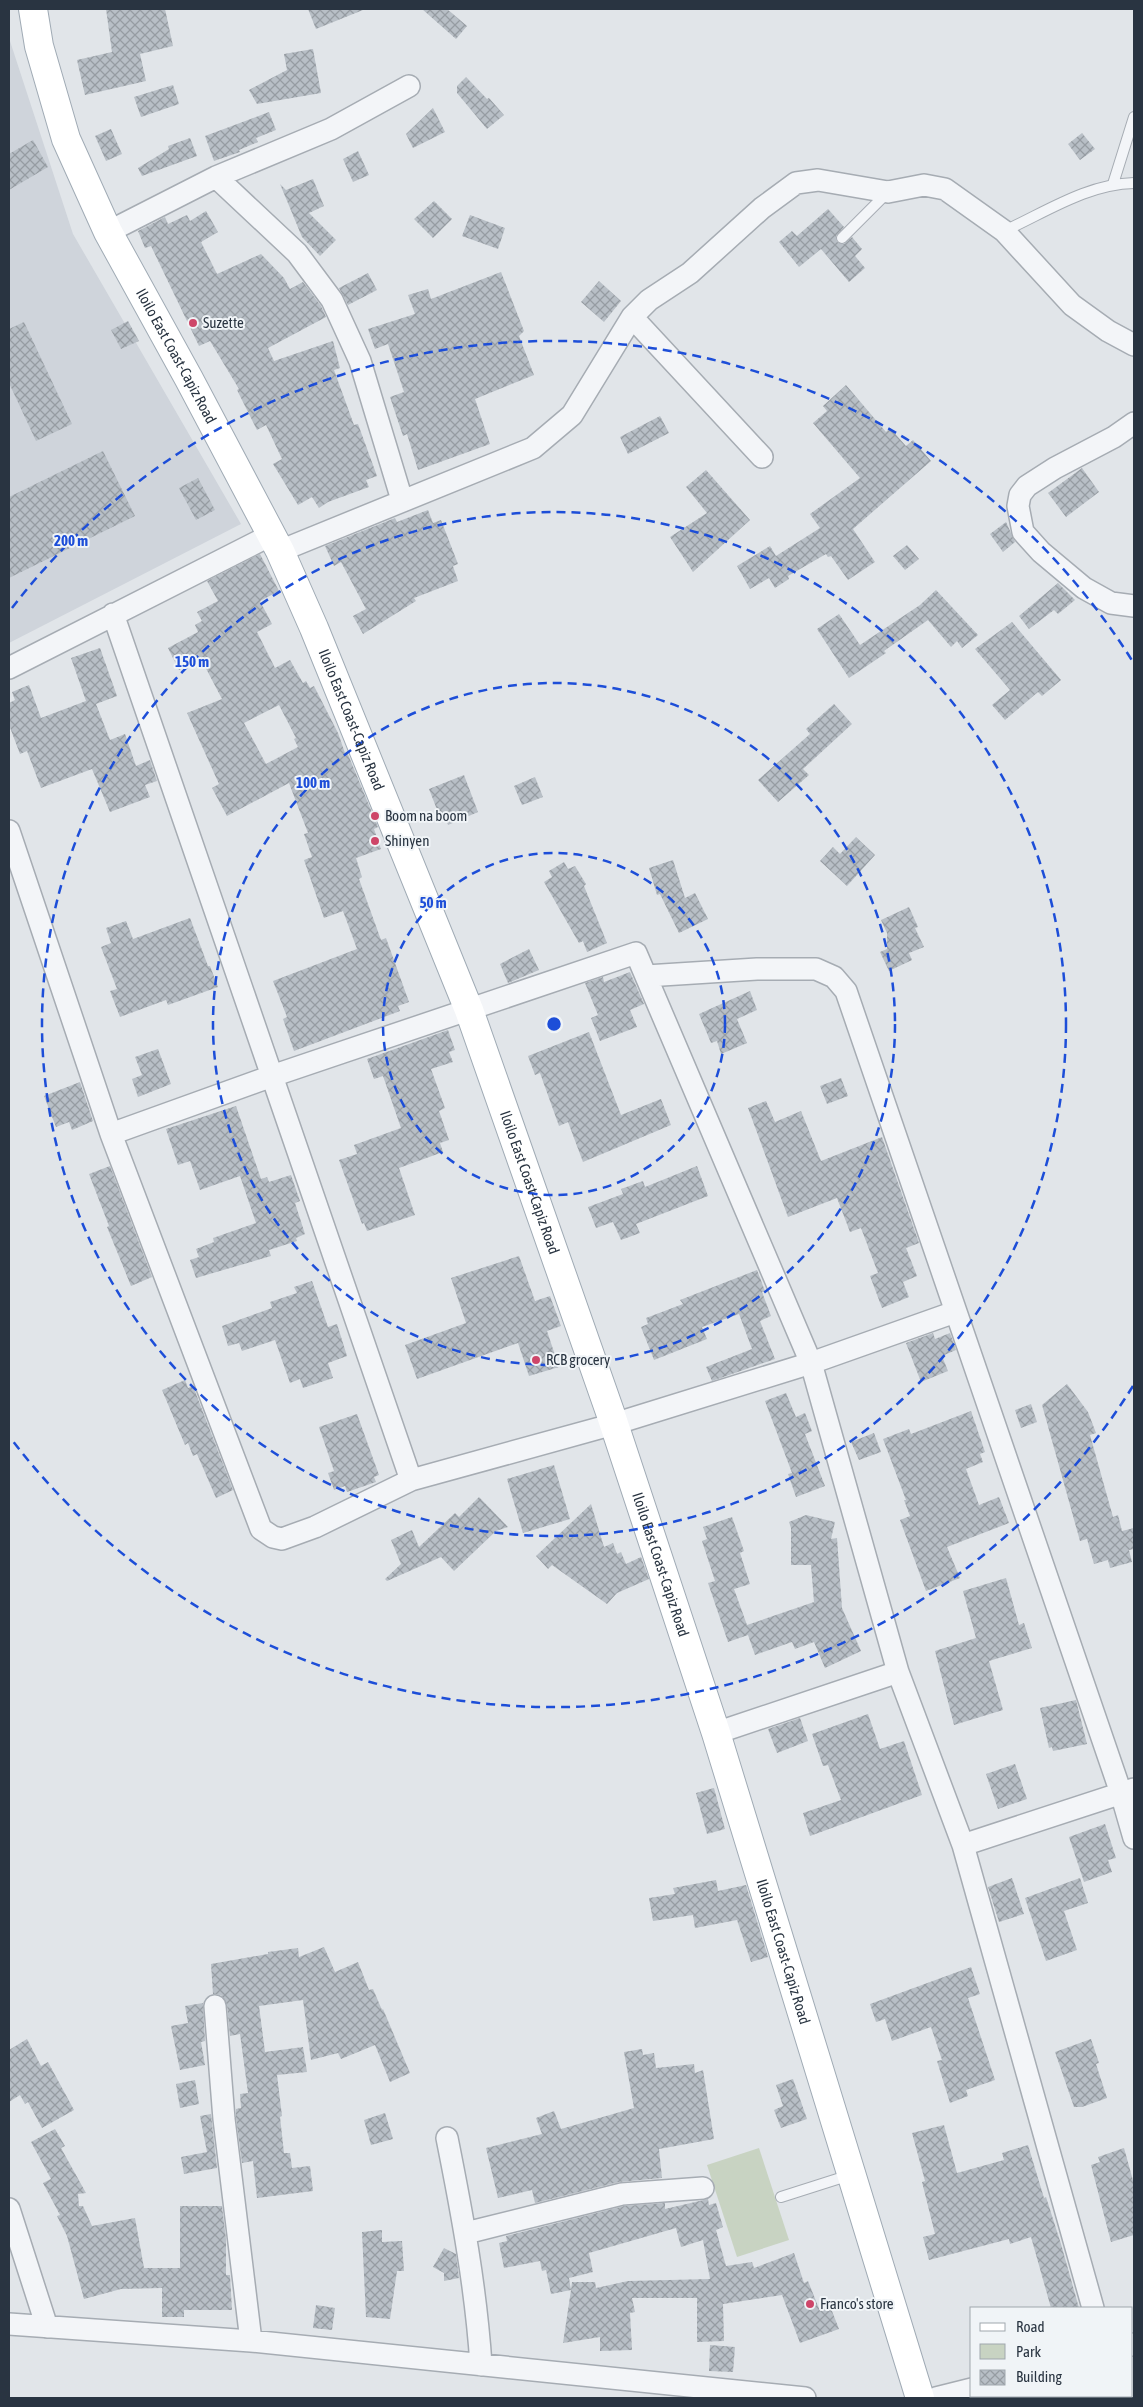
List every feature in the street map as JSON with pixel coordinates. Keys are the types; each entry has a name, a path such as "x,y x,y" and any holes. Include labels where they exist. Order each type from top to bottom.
{"main road":[{"name":"Iloilo East Coast-Capiz Road","path":"33,9 39,46 66,140 108,232 276,543 318,637 469,1010 614,1424 716,1733 920,2398"}],"street":[{"path":"108,232 216,177 331,129 409,86"},
{"path":"216,177 297,253 332,300 360,361 402,500"},
{"path":"9,668 113,614 276,543 402,500 533,448 572,415 632,317 649,300 690,273 762,208 796,183 818,180 888,192 924,185 945,189 1004,231 1072,305 1108,331 1134,345"},
{"path":"632,317 762,457"},
{"path":"1134,423 1114,437 1055,468 1027,486 1020,495 1018,506 1023,532 1056,564 1084,588 1111,603 1134,606"},
{"path":"113,614 411,1480"},
{"path":"9,831 111,1134 261,1529 273,1537 282,1539 315,1527 411,1480 614,1424 812,1363 955,1312"},
{"path":"111,1134 272,1076 636,953 812,1363 898,1672 963,1845 1094,2307"},
{"path":"646,976 757,969 816,969 834,977 846,992 955,1312 1128,1791 1134,1838"},
{"path":"716,1733 898,1672"},
{"path":"963,1845 1128,1791"},
{"path":"214,2006 224,2120 251,2341"},
{"path":"448,2138 478,2312 481,2365"},
{"path":"466,2234 622,2194 703,2188"},
{"path":"9,2209 47,2327"},
{"path":"9,2324 251,2341 481,2365 703,2393 805,2398"},
{"path":"936,2398 970,2390"}],"lane":[{"path":"1113,184 1134,117"},
{"path":"1004,231 1074,196 1113,184 1134,183"},
{"path":"842,238 888,192"},
{"path":"781,2197 851,2175"}],"shaded area":[{"path":"9,38 73,234 241,524 9,643"}],"green space":[{"path":"759,2148 789,2240 737,2257 707,2165"}],"building":[{"path":"106,9 165,9 173,46 140,54 146,81 85,95 77,60 112,52"},
{"path":"308,9 363,9 363,10 316,29"},
{"path":"422,9 447,9 467,26 456,39"},
{"path":"313,49 321,93 257,104 249,90 287,70 284,54"},
{"path":"466,77 504,115 487,129 457,93 457,86"},
{"path":"173,85 179,104 141,117 134,97"},
{"path":"433,108 445,132 413,148 406,134"},
{"path":"269,112 276,130 256,138 258,142 239,150 240,152 214,161 205,136"},
{"path":"111,129 122,154 106,161 95,136"},
{"path":"1082,133 1095,149 1080,160 1068,144"},
{"path":"190,138 197,156 142,176 138,168 169,149 168,146"},
{"path":"33,140 48,167 9,190 9,154"},
{"path":"358,151 369,175 353,182 343,159"},
{"path":"313,179 324,206 309,213 336,240 320,256 302,237 280,184 286,190"},
{"path":"434,201 452,219 433,238 414,219"},
{"path":"828,209 844,227 836,236 837,242 844,244 852,237 862,249 855,256 865,268 849,282 821,249 799,267 779,242 792,231 797,236"},
{"path":"206,211 218,232 201,242 217,274 261,254 284,278 290,289 303,282 321,306 326,317 268,348 274,361 333,341 340,368 334,370 354,425 358,424 377,476 366,480 369,487 328,502 319,508 312,497 298,505 273,464 282,459 266,425 257,430 237,390 239,389 210,341 199,346 151,246 145,248 138,231 165,217 168,224 187,215 190,221"},
{"path":"470,215 505,228 498,249 462,236"},
{"path":"501,272 524,331 519,336 534,375 475,399 490,444 418,470 407,434 403,436 390,397 404,392 388,344 375,349 368,329 415,314 408,295 428,289 431,299"},
{"path":"368,273 377,290 348,305 339,288"},
{"path":"599,281 621,301 604,322 581,302"},
{"path":"128,321 139,341 121,349 111,330"},
{"path":"24,322 72,424 36,441 9,383 9,329"},
{"path":"846,385 886,432 890,428 906,446 913,440 931,461 853,529 875,562 848,580 831,556 828,557 826,554 788,576 789,579 775,588 769,578 750,589 737,566 770,546 776,556 820,528 810,514 860,478 813,423 827,411 823,406"},
{"path":"660,416 669,433 628,454 620,437"},
{"path":"103,451 135,516 9,578 9,497"},
{"path":"1082,468 1099,492 1066,517 1048,493"},
{"path":"706,470 750,520 693,572 670,537 707,513 686,487"},
{"path":"198,478 215,510 196,520 179,488"},
{"path":"428,510 433,523 441,520 458,564 453,566 458,581 414,598 416,601 363,634 353,616 366,609 341,562 334,566 325,546 395,518 397,522"},
{"path":"1006,522 1015,542 1003,552 990,534"},
{"path":"907,545 919,559 905,570 893,556"},
{"path":"260,554 279,591 260,601 272,624 257,632 275,668 290,660 303,683 306,681 310,688 314,686 338,733 345,753 347,752 378,827 374,829 381,849 356,858 362,877 359,879 381,940 386,938 409,1002 398,1006 400,1011 294,1051 283,1019 287,1017 273,981 357,949 343,911 324,918 304,860 312,857 304,834 308,833 289,783 227,816 212,788 219,784 187,713 222,699 201,659 179,670 168,648 198,632 195,625 202,621 197,612 218,601 207,581","holes":["279,705 296,738 294,739 298,747 266,764 244,723"]},
{"path":"1058,583 1075,600 1058,614 1054,610 1029,629 1019,616"},
{"path":"936,590 978,635 962,648 957,641 951,647 928,620 884,651 886,653 849,678 817,629 839,614 860,645 920,605"},
{"path":"1012,622 1061,680 1042,696 1038,692 1005,720 992,705 1010,690 975,649"},
{"path":"100,648 117,696 96,704 110,740 125,734 136,766 150,760 157,781 145,785 150,797 110,812 92,769 41,788 27,751 20,754 9,725 9,703 15,700 12,692 29,685 41,718 86,701 71,658"},
{"path":"834,704 852,724 803,769 809,775 778,802 758,780 810,734 806,729"},
{"path":"464,775 478,812 448,825 446,818 441,820 429,789"},
{"path":"535,777 543,797 522,805 514,786"},
{"path":"856,837 875,855 847,886 820,861 833,847 840,854"},
{"path":"673,860 685,898 695,893 708,919 679,933 660,894 657,895 649,868"},
{"path":"564,862 568,869 575,866 586,884 584,886 607,943 587,952 583,941 579,943 544,882 552,877 549,871"},
{"path":"909,907 918,927 915,928 924,947 909,953 912,960 889,971 880,952 887,949 887,933 881,920"},
{"path":"190,918 218,987 168,1005 166,1000 120,1017 110,991 117,989 101,947 111,943 106,928 126,921 133,939"},
{"path":"529,949 539,970 508,983 500,964"},
{"path":"630,972 644,1004 630,1010 637,1027 600,1041 591,1018 598,1015 585,983 603,977 604,982"},
{"path":"750,991 757,1010 737,1019 747,1043 721,1054 717,1041 711,1043 699,1014"},
{"path":"448,1030 455,1050 449,1052 453,1062 431,1069 445,1108 439,1111 449,1140 440,1143 443,1152 399,1168 415,1215 367,1231 364,1223 362,1224 339,1160 357,1154 354,1145 401,1128 383,1076 374,1079 367,1059"},
{"path":"589,1032 621,1115 661,1099 671,1125 583,1162 568,1122 559,1126 540,1073 535,1075 528,1056"},
{"path":"158,1049 171,1084 138,1097 132,1079 142,1075 135,1057"},
{"path":"841,1078 848,1096 827,1104 820,1086"},
{"path":"80,1082 93,1121 72,1130 69,1122 56,1127 44,1096"},
{"path":"766,1101 775,1122 801,1111 821,1161 882,1137 919,1243 906,1248 917,1276 903,1282 909,1297 882,1308 870,1276 878,1273 861,1228 850,1232 837,1198 788,1217 748,1108"},
{"path":"236,1106 261,1179 267,1177 269,1182 291,1175 300,1201 295,1203 305,1234 296,1238 297,1241 269,1250 271,1256 196,1278 190,1260 199,1257 196,1249 214,1242 213,1238 256,1223 240,1176 200,1190 190,1161 178,1165 166,1129"},
{"path":"110,1166 152,1277 131,1286 107,1227 109,1226 89,1174"},
{"path":"697,1166 708,1196 636,1224 640,1233 621,1240 613,1222 596,1228 588,1207 623,1194 621,1189 643,1181 645,1187"},
{"path":"519,1256 535,1301 550,1296 561,1326 547,1331 559,1367 529,1376 518,1343 417,1379 405,1345 466,1323 451,1278"},
{"path":"757,1270 765,1291 762,1292 771,1316 760,1321 775,1359 712,1381 706,1367 752,1349 739,1314 702,1327 707,1339 654,1360 641,1327 648,1324 646,1318 683,1304 680,1300"},
{"path":"312,1281 328,1327 337,1324 347,1356 328,1363 333,1378 303,1388 300,1379 290,1383 275,1340 242,1351 239,1343 228,1346 222,1326 272,1308 270,1302 297,1293 294,1287"},
{"path":"933,1333 935,1339 950,1333 956,1350 942,1356 948,1371 921,1382 906,1343"},
{"path":"185,1380 188,1388 193,1386 233,1490 216,1498 197,1454 193,1456 188,1443 185,1445 162,1390"},
{"path":"1067,1384 1088,1412 1096,1433 1090,1435 1113,1517 1118,1515 1122,1531 1134,1528 1134,1549 1129,1550 1132,1562 1110,1568 1108,1560 1094,1564 1087,1539 1080,1541 1042,1405"},
{"path":"786,1393 796,1417 805,1413 812,1431 805,1434 825,1486 796,1497 788,1474 792,1473 765,1401"},
{"path":"1031,1404 1037,1422 1021,1428 1015,1410"},
{"path":"971,1411 985,1452 980,1454 983,1462 966,1469 979,1505 999,1497 1009,1523 947,1547 960,1578 926,1591 900,1520 910,1516 904,1500 906,1500 883,1439 909,1429 911,1434"},
{"path":"357,1414 379,1475 374,1477 376,1482 347,1492 345,1486 334,1490 328,1473 334,1471 319,1427"},
{"path":"874,1433 881,1452 859,1460 851,1442"},
{"path":"554,1465 570,1519 523,1533 507,1479"},
{"path":"479,1497 508,1527 496,1531 454,1571 441,1557 387,1581 385,1579 401,1564 391,1540 412,1530 419,1547 455,1513 459,1517"},
{"path":"591,1504 604,1547 613,1543 617,1554 621,1552 626,1564 641,1557 649,1579 617,1593 607,1604 552,1565 548,1569 536,1556"},
{"path":"806,1515 835,1522 831,1539 837,1538 842,1608 861,1651 825,1668 814,1642 795,1649 792,1642 755,1655 748,1635 728,1642 708,1583 715,1581 702,1541 707,1539 703,1527 732,1517 744,1551 740,1553 750,1584 734,1589 747,1625 814,1602 811,1565 791,1565 791,1528 789,1522"},
{"path":"1006,1578 1019,1625 1024,1623 1032,1648 989,1661 1003,1710 954,1725 935,1651 976,1638 963,1591"},
{"path":"1076,1700 1087,1744 1053,1751 1052,1747 1049,1748 1040,1708"},
{"path":"868,1714 880,1749 904,1741 922,1795 810,1836 803,1813 841,1800 828,1765 823,1766 812,1734"},
{"path":"800,1718 808,1741 777,1753 768,1729"},
{"path":"1015,1764 1027,1799 998,1809 986,1774"},
{"path":"714,1788 725,1829 707,1834 696,1793"},
{"path":"1105,1824 1116,1858 1108,1860 1112,1872 1084,1882 1069,1837"},
{"path":"1012,1878 1024,1914 999,1922 988,1887"},
{"path":"1080,1878 1088,1903 1064,1911 1077,1950 1046,1961 1025,1898"},
{"path":"716,1880 718,1891 746,1885 768,1957 751,1962 737,1920 695,1928 693,1915 653,1921 649,1898 675,1894 673,1888"},
{"path":"324,1947 335,1972 358,1962 369,1990 373,1989 383,2009 410,2073 390,2082 375,2045 341,2059 338,2053 311,2060 303,2000 259,2006 265,2052 303,2047 307,2072 277,2075 284,2153 290,2153 292,2168 310,2166 313,2191 257,2198 253,2161 242,2163 236,2118 236,2109 241,2108 240,2094 248,2093 240,2034 230,2036 227,2005 221,1995 213,1994 211,1964 298,1948 299,1957"},
{"path":"971,1967 980,1994 968,1998 995,2080 966,2090 968,2096 950,2103 937,2061 942,2060 931,2027 892,2041 885,2019 876,2022 870,2004"},
{"path":"203,2003 205,2041 201,2042 205,2065 180,2070 171,2026 188,2023 185,2006"},
{"path":"27,2039 41,2066 48,2062 74,2110 42,2128 28,2102 25,2104 20,2095 9,2102 9,2050"},
{"path":"1091,2039 1099,2063 1096,2064 1107,2098 1082,2107 1074,2107 1055,2052"},
{"path":"642,2049 643,2055 654,2053 656,2068 694,2064 695,2073 703,2070 714,2139 659,2149 662,2178 619,2182 535,2203 532,2190 498,2198 486,2148 542,2134 536,2118 554,2111 561,2129 634,2108 624,2052"},
{"path":"793,2079 807,2119 781,2128 774,2110 783,2106 776,2085"},
{"path":"195,2080 199,2104 180,2108 176,2084"},
{"path":"385,2113 393,2139 371,2145 364,2120"},
{"path":"211,2114 217,2168 184,2174 181,2157 207,2152 200,2116"},
{"path":"944,2125 957,2173 1004,2160 1002,2153 1028,2145 1044,2198 1046,2197 1061,2244 1079,2307 1051,2307 1031,2237 1010,2244 1009,2239 929,2260 923,2237 935,2234 922,2182 925,2181 912,2133"},
{"path":"55,2129 65,2146 61,2148 86,2193 78,2194 79,2206 83,2206 92,2226 135,2218 144,2268 180,2268 180,2206 222,2206 226,2239 226,2275 230,2275 232,2310 184,2310 184,2317 162,2317 162,2288 121,2289 84,2299 67,2236 57,2216 60,2215 43,2183 51,2179 31,2142"},
{"path":"1124,2148 1134,2184 1134,2235 1111,2242 1091,2165 1100,2162 1098,2157"},
{"path":"708,2199 709,2205 716,2203 723,2227 716,2230 726,2266 752,2262 754,2268 794,2253 804,2283 808,2281 820,2311 830,2306 839,2329 800,2343 782,2295 723,2304 724,2341 697,2342 697,2298 632,2298 635,2312 630,2313 632,2350 600,2351 600,2337 563,2343 571,2290 551,2294 546,2270 542,2271 540,2261 504,2268 499,2243 507,2241 506,2236 624,2206 665,2203 665,2209","holes":["676,2228 681,2247 703,2240 710,2279 628,2281 596,2288 595,2282 572,2282 571,2290 569,2278 593,2272 589,2253"]},
{"path":"382,2230 382,2242 402,2241 404,2271 397,2271 390,2319 366,2317 362,2232"},
{"path":"444,2248 456,2254 459,2278 444,2281 444,2273 433,2267"},
{"path":"316,2305 335,2308 332,2330 313,2328"},
{"path":"710,2345 735,2347 733,2372 709,2371"}],"place":[{"name":"Suzette","path":"193,323"},
{"name":"Boom na boom","path":"375,816"},
{"name":"Shinyen","path":"375,841"},
{"name":"RCB grocery","path":"536,1360"},
{"name":"Franco's store","path":"810,2304"}]}
